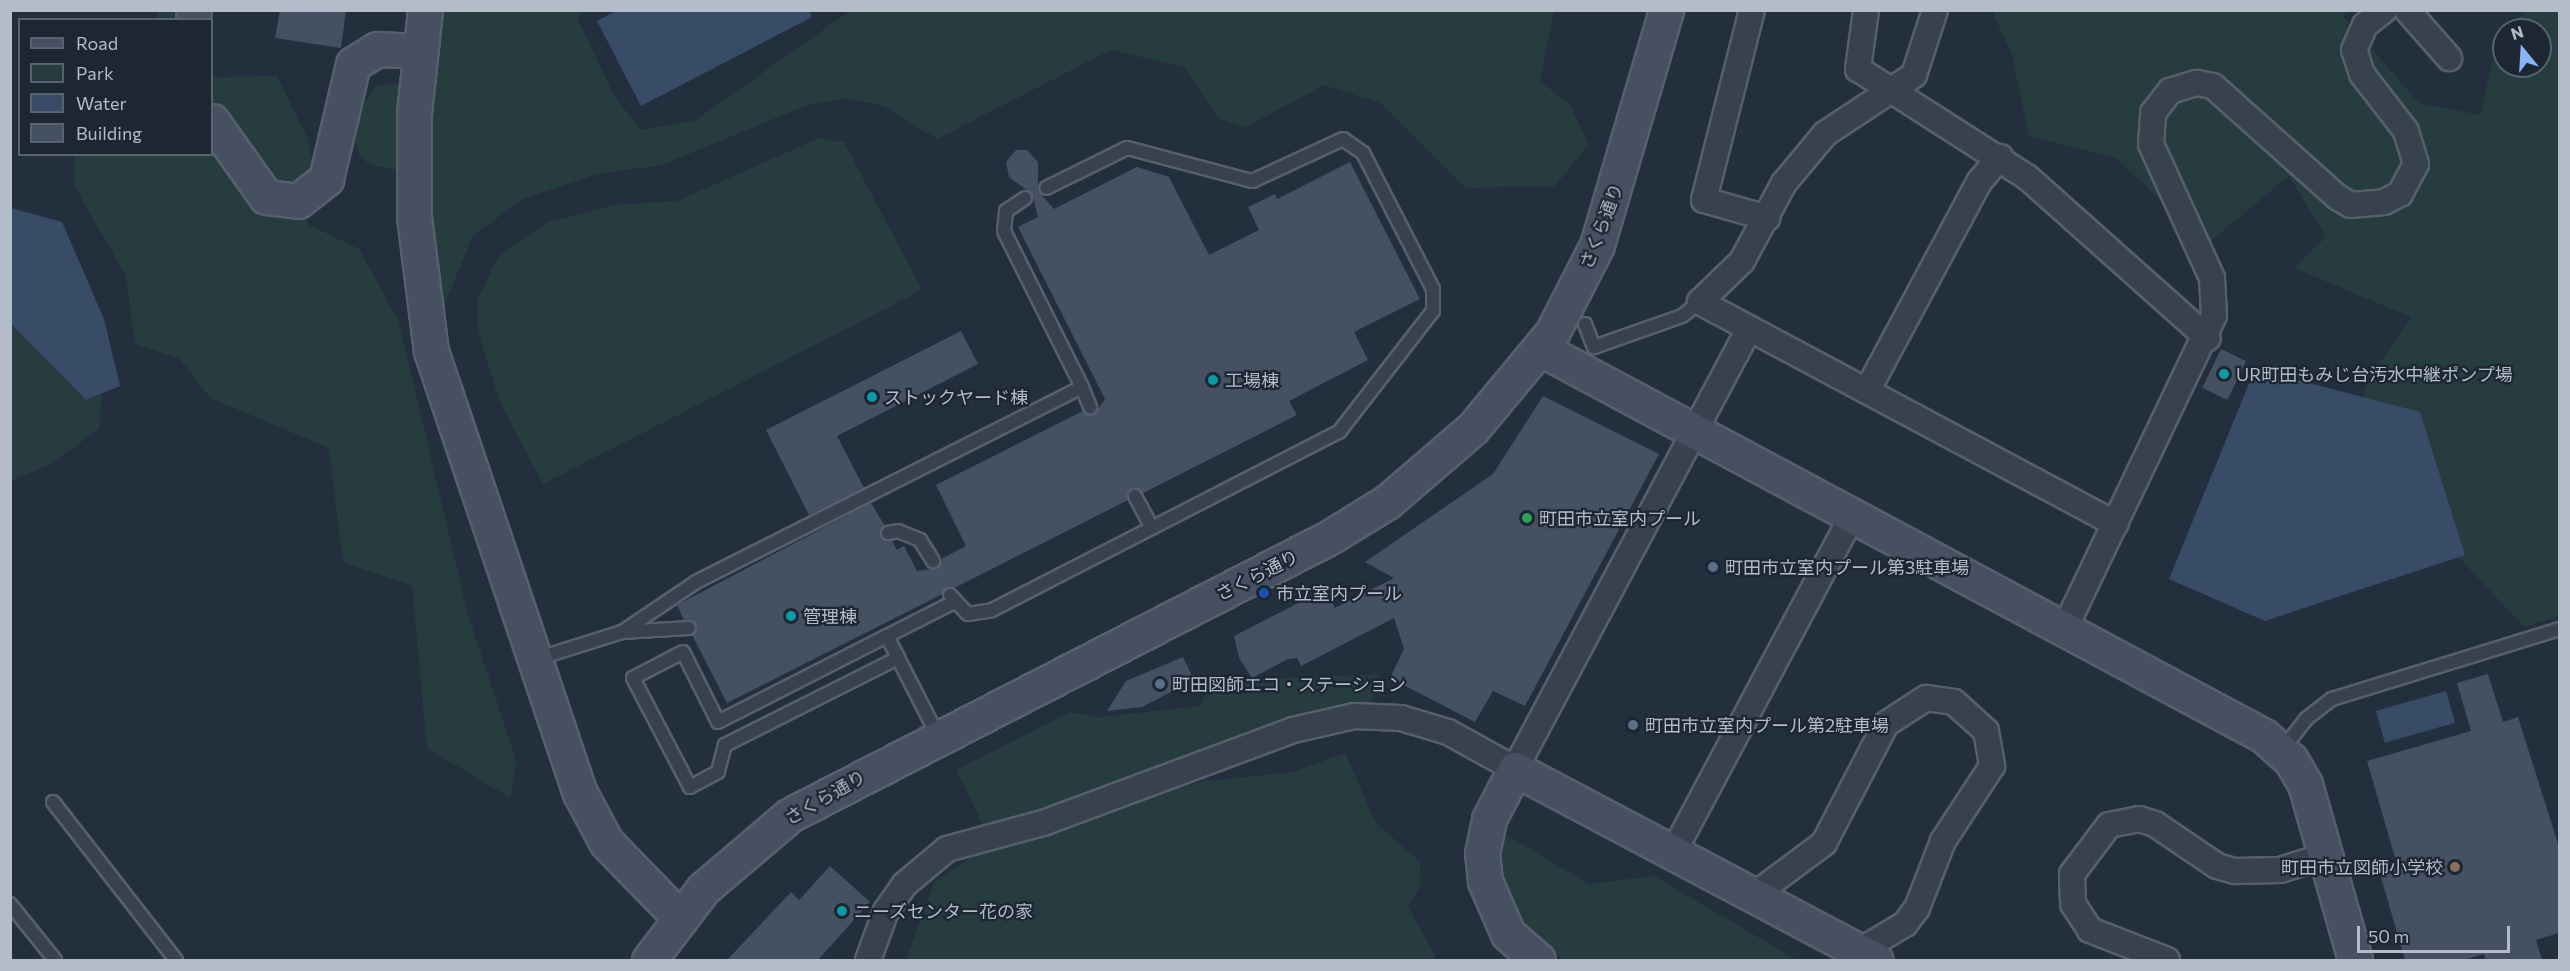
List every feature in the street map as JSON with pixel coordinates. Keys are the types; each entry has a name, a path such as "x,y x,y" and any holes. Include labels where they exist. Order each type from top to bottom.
{"street":[{"path":"425,10 420,51 414,217 431,351 535,660 596,825 630,870 679,916"},
{"name":"さくら通り","path":"650,960 679,916 724,867 790,815 1368,514 1473,428 1541,349 1574,294 1612,205 1666,10"},
{"path":"1752,10 1704,200 1767,218"},
{"path":"1866,10 1858,69 2000,158 2208,338"},
{"path":"1935,10 1914,75 1825,134 1784,183 1742,261 1700,302 2115,524"},
{"path":"2065,628 2208,338 2217,302 2212,278 2151,144 2150,129 2160,102 2184,84 2213,86 2337,197 2352,205 2384,202 2400,194 2416,164 2406,131 2362,74 2354,50 2365,25 2384,10"},
{"path":"2407,10 2449,58"},
{"path":"213,122 266,197 298,201 326,179 353,64 377,49 420,51"},
{"path":"1867,391 1979,182 2000,158"},
{"path":"1538,960 1508,934 1485,881 1482,853 1489,819 1749,328"},
{"path":"1541,349 2219,710 2282,751 2305,784 2355,960"},
{"path":"1673,852 1853,515"},
{"path":"868,960 886,911 904,885 947,849 1043,823 1293,730 1354,716 1401,718 1448,732 1515,769 1673,852 1753,896 1867,956 1905,924 1917,908 1943,841 1992,766 1986,731 1954,702 1926,698 1886,724 1824,843 1753,896"},
{"path":"2167,960 2090,930 2073,904 2072,874 2109,825 2139,819 2155,824 2217,866 2235,871 2280,870 2325,856"}],"lane":[{"path":"898,658 725,745 718,772 690,787 633,678 683,652 718,722 887,636 952,598 968,614 992,610 1346,427 1433,311 1436,298 1364,153 1343,139 1252,181 1126,148 1046,188"},
{"path":"1024,198 1006,211 1004,231 1083,387 1090,407"},
{"path":"1585,324 1594,347 1682,316 1700,302"},
{"path":"622,632 696,582 1083,387"},
{"path":"1135,496 1152,528"},
{"path":"888,533 915,536 933,561"},
{"path":"535,660 622,632 689,628"},
{"path":"2282,751 2306,719 2332,699 2559,629"},
{"path":"887,636 938,736"},
{"path":"53,802 172,959"},
{"path":"10,904 54,960"}],"green space":[{"path":"1554,10 1540,81 1570,105 1589,144 1555,186 1466,188 1380,103 1324,85 1244,128 1218,118 1184,67 1111,50 937,139 883,106 846,98 805,106 662,165 597,174 525,198 473,235 441,313 429,176 371,165 360,157 351,123 376,86 428,79 434,69 443,11 582,11 578,20 614,95 640,130 696,120 850,11"},
{"path":"158,11 187,11 187,18 156,18"},
{"path":"1992,11 2350,11 2343,16 2419,103 2480,115 2492,63 2492,78 2552,78 2552,18 2518,18 2525,11 2559,11 2559,616 2524,627 2353,444 2367,382 2411,317 2294,268 2326,237 2289,176 2207,244 2116,158 2029,136 2012,55"},
{"path":"277,76 307,137 313,163 307,224 359,249 399,322 467,611 517,762 510,798 427,748 412,586 343,562 329,448 210,398 180,359 135,344 126,276 74,185 74,156 213,156 213,77"},
{"path":"819,138 844,142 922,290 543,484 499,400 478,331 477,300 498,257 546,223 614,205 677,201"},
{"path":"10,324 86,400 102,394 99,429 50,464 11,481"},
{"path":"1380,674 1370,705 1327,710 1042,812 984,827 956,770 1070,712 1101,717 1200,706 1208,688 1225,681"},
{"path":"1345,753 1376,823 1420,862 1421,885 1408,906 1437,960 906,960 935,881 986,848 1047,835 1126,800 1205,781 1293,772"},
{"path":"1501,832 1589,884 1654,876 1797,960 1565,960 1533,942 1500,891"}],"water":[{"path":"618,10 808,10 812,17 641,106 597,21"},
{"path":"11,208 62,222 104,319 120,386 86,400 11,324"},
{"path":"2255,369 2420,412 2465,555 2265,621 2169,579"},
{"path":"2446,691 2455,723 2385,743 2376,711"}],"building":[{"path":"280,10 346,10 341,48 275,38"},
{"name":"工場棟","path":"1016,150 1027,150 1038,162 1038,191 1054,209 1137,167 1169,177 1209,255 1259,230 1248,207 1275,194 1277,199 1350,162 1420,299 1354,332 1368,360 1289,401 1297,415 1143,493 1132,489 1128,500 727,703 692,635 696,624 684,620 677,605 871,503 885,526 882,539 892,541 897,550 904,546 917,571 937,568 941,559 966,546 936,485 1083,411 1094,414 1105,399 1018,227 1038,217 1032,194 1009,177 1006,162"},
{"name":"ストックヤード棟","path":"961,331 978,364 837,436 864,488 809,515 766,430"},
{"name":"UR町田もみじ台汚水中継ポンプ場","path":"2221,349 2246,361 2227,400 2202,388"},
{"name":"町田市立室内プール","path":"1543,396 1659,454 1525,706 1493,691 1475,722 1390,678 1404,649 1394,618 1301,666 1297,658 1288,659 1252,678 1239,658 1234,636 1326,589 1335,608 1394,578 1365,562 1493,474"},
{"path":"1183,657 1194,680 1142,707 1107,711 1126,681"},
{"name":"町田市立図師小学校","path":"2488,674 2503,722 2518,717 2559,847 2559,933 2536,940 2542,960 2486,960 2484,954 2463,960 2405,960 2378,867 2396,861 2367,761 2471,731 2457,683"},
{"name":"ニーズセンター花の家","path":"830,866 870,902 818,960 727,960 791,892 799,900"}],"place":[{"name":"UR町田もみじ台汚水中継ポンプ場","path":"2224,374"},
{"name":"工場棟","path":"1213,380"},
{"name":"ストックヤード棟","path":"872,397"},
{"name":"町田市立室内プール","path":"1527,518"},
{"name":"町田市立室内プール第3駐車場","path":"1713,567"},
{"name":"市立室内プール","path":"1264,593"},
{"name":"管理棟","path":"791,616"},
{"name":"町田図師エコ・ステーション","path":"1160,684"},
{"name":"町田市立室内プール第2駐車場","path":"1633,725"},
{"name":"町田市立図師小学校","path":"2455,867"},
{"name":"ニーズセンター花の家","path":"842,911"}]}
